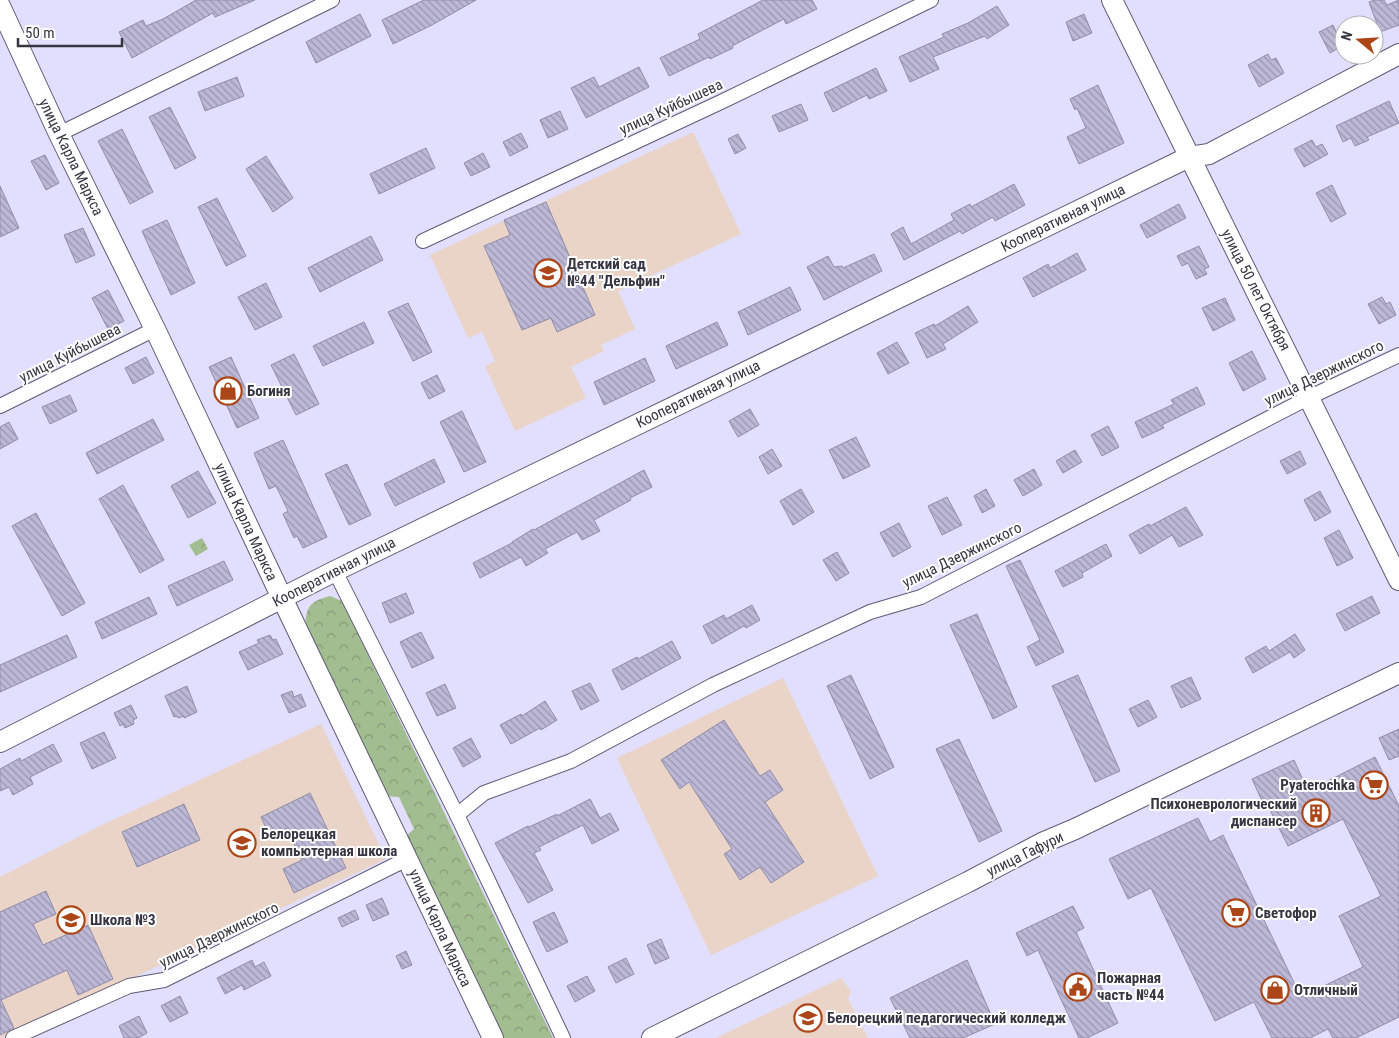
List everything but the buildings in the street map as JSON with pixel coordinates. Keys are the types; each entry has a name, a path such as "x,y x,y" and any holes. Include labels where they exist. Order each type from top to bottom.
{"street":[{"path":"59,134 332,0"},
{"name":"улица Куйбышева","path":"423,241 721,102 930,0"},
{"name":"улица 50 лет Октября","path":"1112,0 1399,580"},
{"name":"улица Карла Маркса","path":"0,6 59,134 155,329 493,1038"},
{"name":"Кооперативная улица","path":"0,742 335,571 1189,157 1209,154 1399,54"},
{"name":"улица Куйбышева","path":"0,406 155,329"},
{"name":"улица Дзержинского","path":"457,815 484,794 571,761 730,677 870,612 921,597 1310,397 1399,354"},
{"path":"335,571 457,815 563,1038"},
{"name":"улица Гафури","path":"652,1038 968,882 1042,843 1075,829 1399,673"},
{"name":"улица Дзержинского","path":"13,1038 129,986 164,980 407,859"}],"shaded area":[{"name":"Детский сад №44 \"Дельфин\"","path":"693,132 741,234 618,291 635,329 601,345 604,351 571,367 586,398 515,431 485,366 495,361 482,332 468,338 430,255"},
{"path":"783,678 878,876 711,955 617,758"},
{"name":"Белорецкая компьютерная школа","path":"321,724 386,859 0,1038 0,877 98,827"},
{"name":"Белорецкий педагогический колледж","path":"841,978 851,991 848,999 868,1038 716,1038"}],"green space":[{"path":"202,538 208,549 196,556 189,545"},
{"path":"330,596 342,601 553,1038 504,1038 404,838 414,829 399,797 384,796 305,631 309,607 322,598"}],"place":[{"name":"Детский сад №44 \"Дельфин\"","path":"548,273"},
{"name":"Богиня","path":"228,391"},
{"name":"Pyaterochka","path":"1374,785"},
{"name":"Психоневрологический диспансер","path":"1316,813"},
{"name":"Белорецкая компьютерная школа","path":"242,843"},
{"name":"Светофор","path":"1236,913"},
{"name":"Школа №3","path":"71,920"},
{"name":"Пожарная часть №44","path":"1078,987"},
{"name":"Отличный","path":"1275,990"},
{"name":"Белорецкий педагогический колледж","path":"808,1018"}]}
